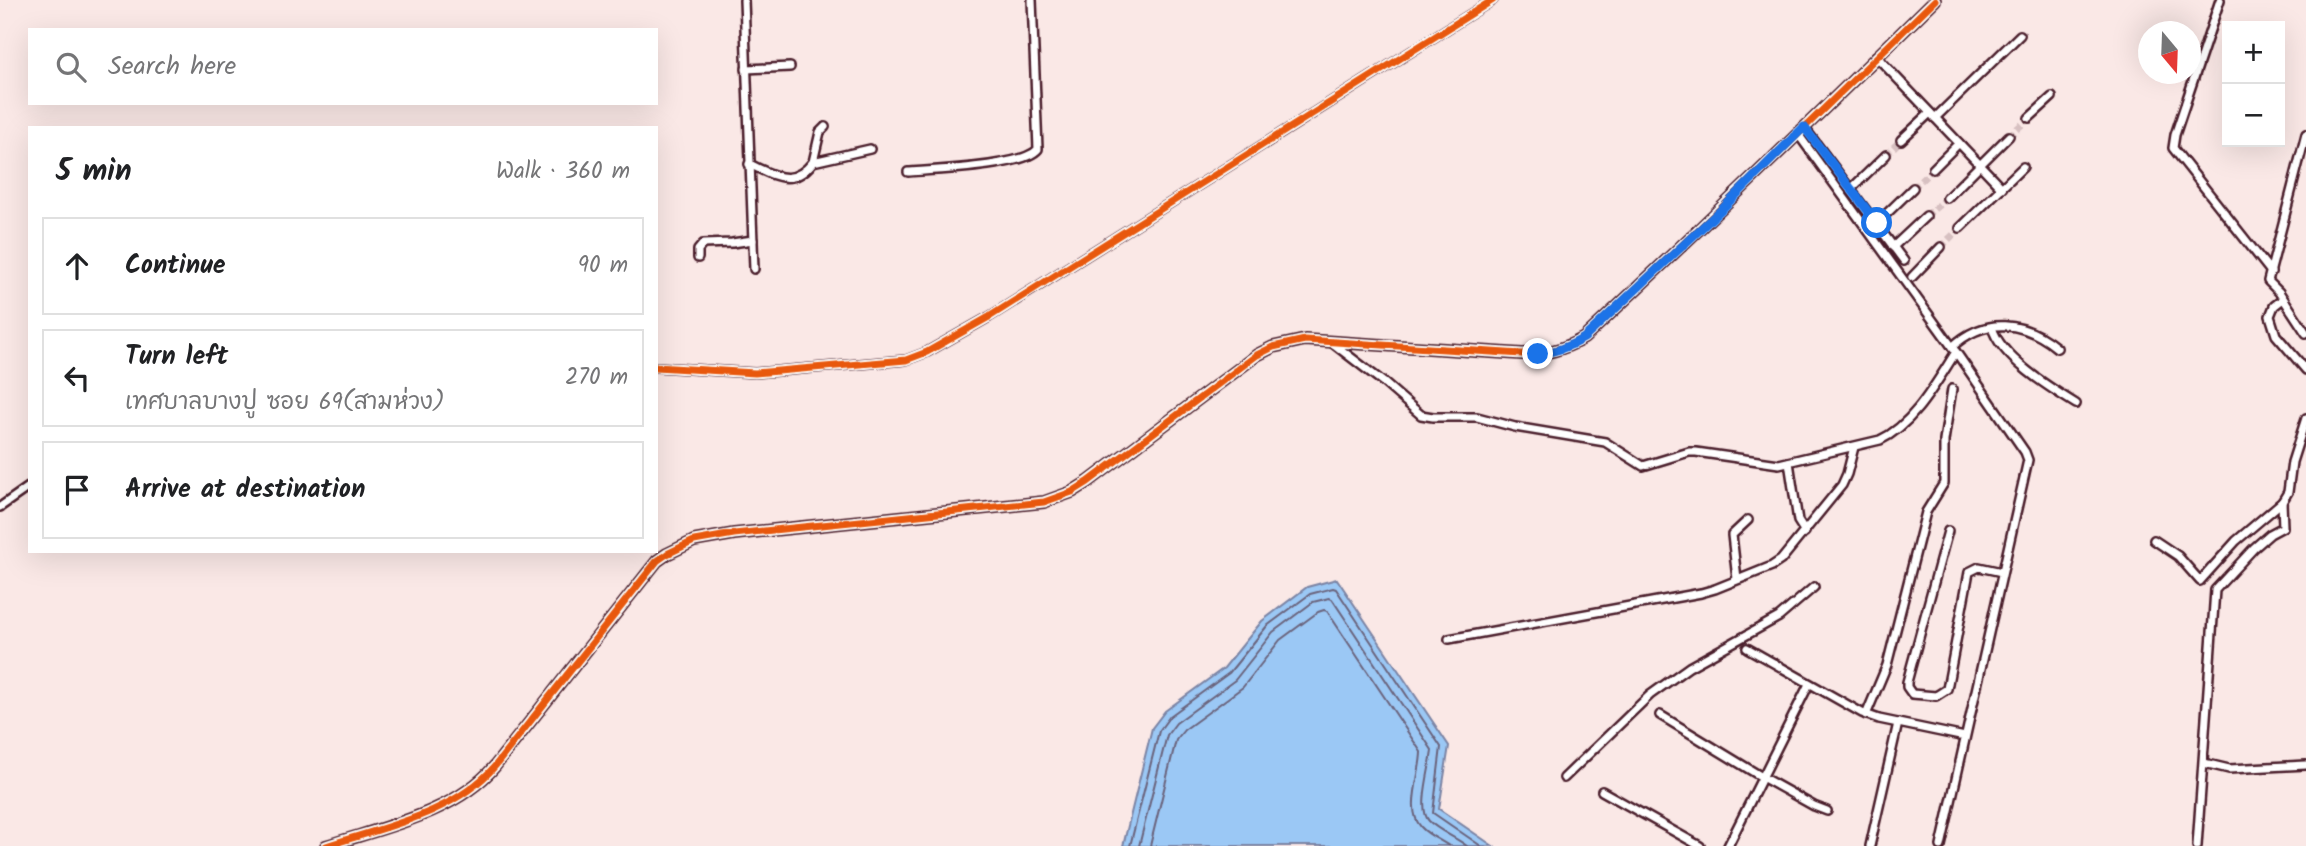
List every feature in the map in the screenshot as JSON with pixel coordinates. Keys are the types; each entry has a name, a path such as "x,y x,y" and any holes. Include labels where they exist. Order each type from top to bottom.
{"street":[{"path":"744,0 754,269"},
{"path":"908,172 1014,161 1027,158 1036,152 1032,0"},
{"path":"658,367 736,373 906,360 927,352 994,314 1493,0"},
{"path":"326,846 442,807 477,784 495,766 646,573 665,555 694,541 734,534 1044,502 1072,492 1088,482 1257,355 1287,342 1331,341 1522,354 1568,348 1584,338 1724,207 1935,0"},
{"path":"2220,0 2173,148 2271,272"},
{"path":"1901,141 2020,35"},
{"path":"1876,56 2002,188"},
{"path":"746,69 790,67"},
{"path":"2029,118 2052,97"},
{"path":"749,164 773,177 804,173 813,162 820,132 825,127"},
{"path":"1801,131 1877,223 1904,261"},
{"path":"1801,131 2028,460 1941,846"},
{"path":"2306,134 2268,281 2306,333"},
{"path":"1947,198 2009,136"},
{"path":"1933,169 1959,143"},
{"path":"813,162 870,149"},
{"path":"1850,189 1886,155"},
{"path":"1960,228 2023,167"},
{"path":"1877,223 1913,188"},
{"path":"1894,247 1926,216"},
{"path":"698,258 698,250 703,244 753,240"},
{"path":"1912,277 1941,247"},
{"path":"2283,299 2274,306 2270,317 2276,335 2306,370"},
{"path":"1331,341 1417,412 1426,416 1477,417 1515,427 1605,442 1643,466 1689,452 1774,463 1790,462 1854,447 1886,437 1921,406 1961,338 1975,331 2009,325 2041,335 2057,348"},
{"path":"1988,327 2001,346 2045,385 2076,404"},
{"path":"1866,715 1887,665 1926,512 1944,483 1943,452 1952,389"},
{"path":"2154,540 2178,556 2200,581 2236,541 2282,502 2288,492 2292,463 2306,418"},
{"path":"1449,639 1701,593 1777,564 1845,480 1854,447"},
{"path":"1790,462 1798,521 1805,531"},
{"path":"0,507 28,487"},
{"path":"2197,846 2215,590 2254,548 2283,527 2282,502"},
{"path":"1737,579 1732,535 1748,520"},
{"path":"1948,531 1907,682 1912,694 1936,696 1947,689 1969,572 1979,567 2002,572"},
{"path":"1564,778 1650,695 1689,667 1779,617 1814,587"},
{"path":"1747,648 1866,715 1965,737"},
{"path":"1728,846 1809,684"},
{"path":"1660,715 1762,777 1827,811"},
{"path":"1870,846 1898,723"},
{"path":"2204,763 2229,769 2306,765"},
{"path":"1602,790 1700,846"}],"water":[{"path":"1337,579 1449,746 1439,809 1493,846 1123,846 1152,728 1165,711 1224,668 1262,621 1307,587"}],"tunnel":[{"path":"2009,136 2029,118"},
{"path":"1886,155 1901,140"},
{"path":"1913,188 1933,169"},
{"path":"1926,216 1947,198"},
{"path":"1941,247 1960,228"}],"cycle path":[{"path":"658,367 755,373 906,360 927,352 989,317 1493,0"},
{"path":"326,846 417,817 459,796 478,782 495,766 657,561 694,541 734,534 1044,502 1072,492 1088,482 1257,355 1273,347 1305,340 1522,354 1554,350 1584,338 1935,0"}],"route":[{"path":"1538,354 1568,348 1584,338 1724,207 1804,127 1877,223"}]}
